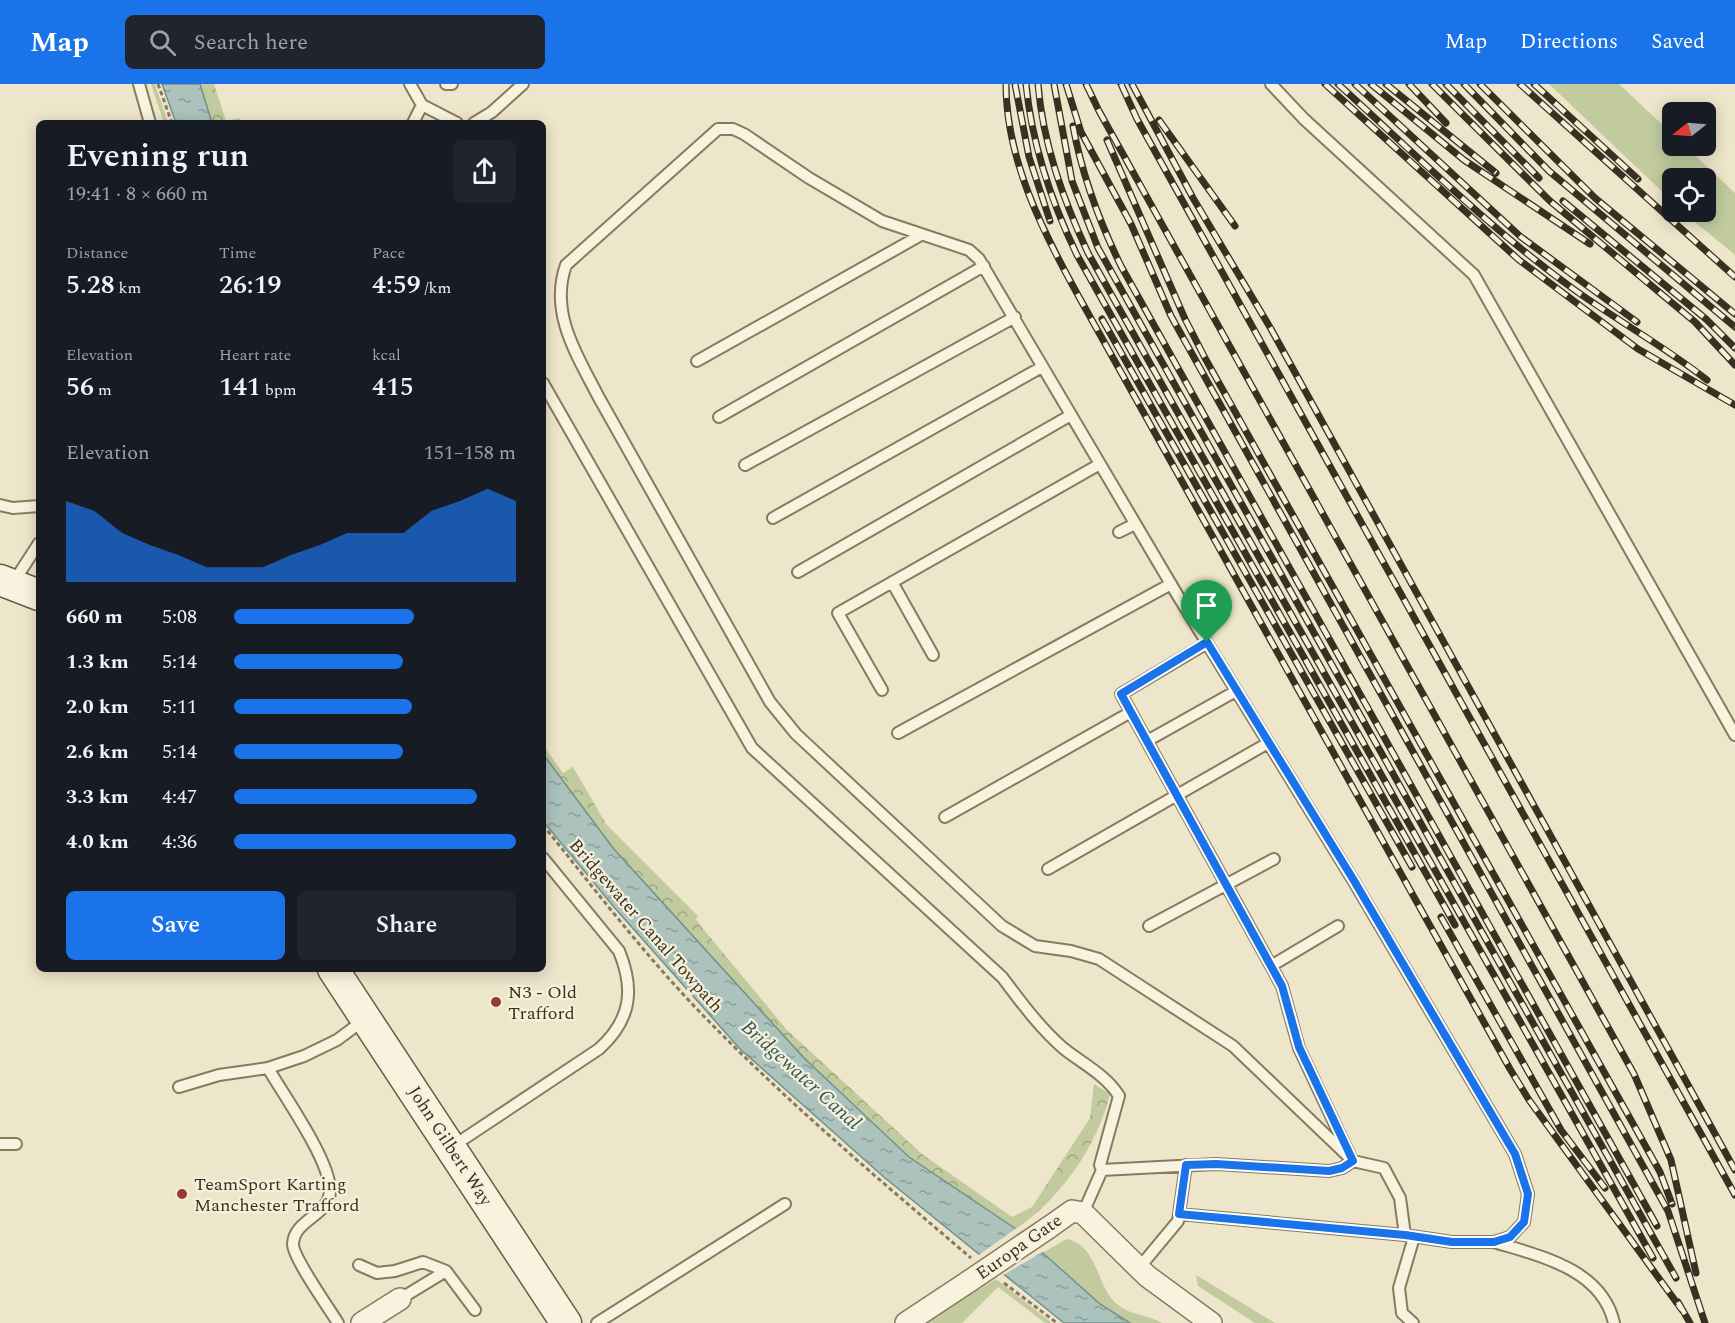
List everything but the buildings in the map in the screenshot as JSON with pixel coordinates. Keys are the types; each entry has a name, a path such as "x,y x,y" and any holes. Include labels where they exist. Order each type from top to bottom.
{"street":[{"name":"John Gilbert Way","path":"335,972 567,1323"},
{"name":"Europa Gate","path":"906,1323 1072,1211 1083,1213 1169,1294 1210,1323"},
{"path":"362,1323 400,1299"}],"lane":[{"path":"139,84 149,120"},
{"path":"410,84 422,105 451,120"},
{"path":"446,84 452,84"},
{"path":"1271,84 1304,119 1474,274 1735,735"},
{"path":"479,120 492,112 516,86"},
{"path":"414,120 422,105"},
{"path":"1413,1323 1402,1313 1399,1288 1410,1236 1394,1181 1384,1168 1353,1161 1233,1046 1099,959 1071,951 1035,946 1002,926 796,734 764,692 685,554 573,347 561,310 560,295 566,265 717,129 733,129 744,134 840,198 882,221 969,250 984,266 1135,524 1353,879 1515,1154 1528,1194 1524,1222 1510,1237 1494,1242"},
{"path":"697,361 921,235"},
{"path":"719,417 984,266"},
{"path":"745,465 1015,317"},
{"path":"773,518 1042,367"},
{"path":"546,388 752,748 1002,977 1030,1015 1062,1047 1110,1082 1119,1096 1100,1165 1102,1170 1083,1213"},
{"path":"798,572 1071,415"},
{"path":"882,690 838,613 1100,464"},
{"path":"0,505 13,508 36,506"},
{"path":"1119,532 1135,524"},
{"path":"17,586 36,549"},
{"path":"892,582 933,655"},
{"path":"898,734 1171,584"},
{"path":"1207,642 1121,694 1271,966 1290,1006 1299,1047 1353,1161"},
{"path":"1147,741 1236,691"},
{"path":"945,817 1131,712"},
{"path":"1048,869 1268,743"},
{"path":"1149,926 1275,859"},
{"path":"452,1147 599,1049 614,1035 629,1000 626,968 619,951 546,862"},
{"path":"1271,966 1338,926"},
{"path":"178,1087 219,1075 268,1068 304,1056 338,1040 366,1018"},
{"path":"268,1068 327,1168 330,1191 325,1208 296,1232 293,1245 298,1259 338,1323"},
{"path":"0,1144 16,1144"},
{"path":"1102,1170 1216,1164 1329,1171 1342,1168 1353,1161"},
{"path":"1139,1268 1172,1230 1179,1214 1186,1165"},
{"path":"597,1323 785,1204"},
{"path":"1179,1214 1452,1242 1494,1242 1553,1259 1580,1274 1603,1297 1614,1323"},
{"path":"360,1265 377,1273 396,1271 423,1262 446,1270 475,1310"},
{"path":"400,1299 446,1270"}],"path":[{"path":"158,84 171,120"},
{"name":"Bridgewater Canal Towpath","path":"546,829 686,996 739,1052 811,1120 973,1259"},
{"path":"998,1278 1057,1323"}],"green space":[{"path":"151,84 155,84 167,120 163,120"},
{"path":"200,84 214,84 226,120 211,120"},
{"path":"1549,84 1619,84 1662,125 1662,156 1696,156 1708,168 1662,168 1662,191"},
{"path":"1716,175 1735,193 1735,255 1695,222 1716,222"},
{"path":"546,749 563,773 573,767 606,824 698,916 696,919 700,925 787,1030 922,1154 1012,1217 1032,1207 1090,1118 1094,1084 1110,1094 1096,1133 1075,1170 1047,1203 1016,1229 909,1157 804,1058 613,848 546,758"},
{"path":"1067,1239 1077,1243 1085,1250 1111,1298 1118,1305 1162,1323 1130,1323 1100,1304 1042,1253"},
{"path":"1196,1275 1275,1323 1255,1323 1198,1286"},
{"path":"996,1279 1052,1323 1045,1323 998,1287 962,1323 922,1323 975,1288 978,1290"}],"water":[{"path":"162,84 200,84 211,120 175,120"},
{"name":"Bridgewater Canal","path":"546,758 613,848 804,1058 909,1157 1016,1229 1100,1304 1130,1323 1064,1323 885,1178 740,1049 613,906 546,825"}],"pier":[{"path":"1018,1227 1044,1251 1000,1277 976,1257"}],"railway":[{"path":"1006,84 1012,140 1029,195 1052,247 1079,297 1510,1069 1529,1100 1682,1310"},
{"path":"1015,84 1029,157 1050,221"},
{"path":"1026,84 1033,129 1044,172 1077,255 1455,925"},
{"path":"1038,84 1049,150 1070,212 1088,253 1653,1258"},
{"path":"1054,84 1072,181 1098,248 1676,1278"},
{"path":"1066,84 1081,132 1131,224 1171,316 1668,1211 1705,1323"},
{"path":"1086,84 1634,1074 1671,1160 1696,1273"},
{"path":"1121,84 1137,119 1735,1195"},
{"path":"1132,84 1193,198 1271,329 1735,1170"},
{"path":"1325,84 1519,260 1638,349 1735,405"},
{"path":"1338,84 1452,189 1541,265 1707,380"},
{"path":"1355,84 1521,237 1637,322"},
{"path":"1371,84 1464,160 1590,244"},
{"path":"1386,84 1496,173"},
{"path":"1409,84 1446,123"},
{"path":"1432,84 1550,201 1695,322 1735,365"},
{"path":"1446,84 1539,178"},
{"path":"1464,84 1549,171 1735,327"},
{"path":"1480,84 1595,198 1735,314"},
{"path":"1520,84 1735,277"},
{"path":"1534,84 1638,179"},
{"path":"1159,120 1235,226"},
{"path":"1073,126 1092,198 1121,266 1657,1226"},
{"path":"1107,140 1185,319 1205,358 1660,1172 1672,1204"},
{"path":"1563,201 1706,319 1735,348"},
{"path":"1102,319 1412,867"},
{"path":"1441,917 1561,1130 1605,1188"},
{"path":"1678,1302 1690,1323"}],"place":[{"name":"N3 - Old Trafford","path":"496,1002"},
{"name":"TeamSport Karting Manchester Trafford","path":"182,1194"}],"route":[{"path":"1207,642 1353,879 1515,1154 1528,1194 1524,1222 1510,1237 1494,1242 1452,1242 1405,1235 1179,1214 1186,1165 1216,1164 1329,1171 1342,1168 1353,1161 1299,1047 1290,1006 1282,986 1121,694 1207,642"}]}
